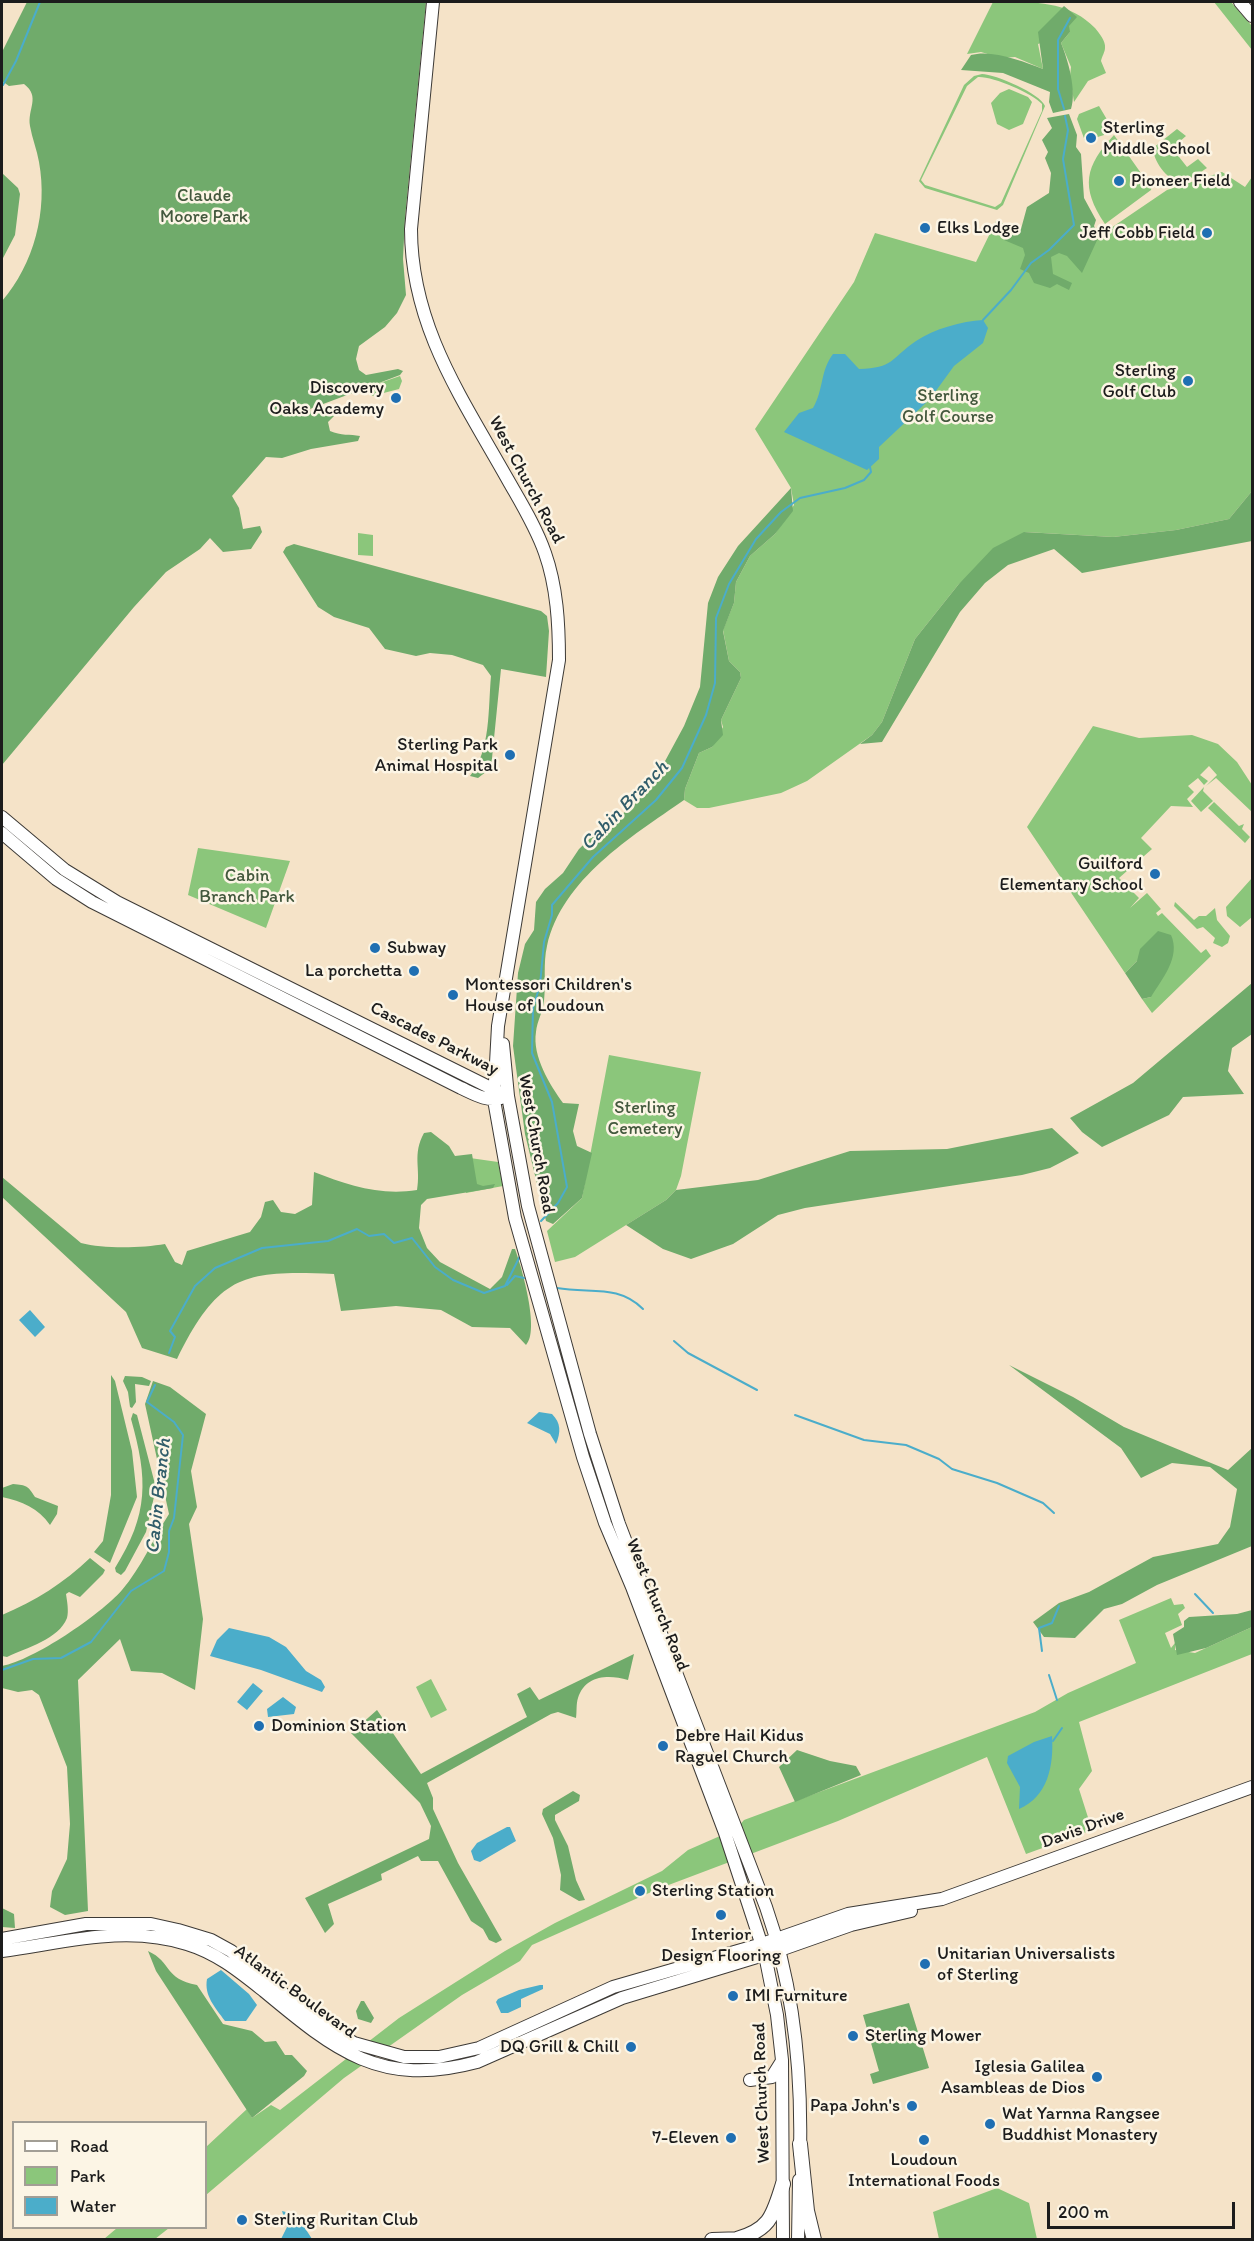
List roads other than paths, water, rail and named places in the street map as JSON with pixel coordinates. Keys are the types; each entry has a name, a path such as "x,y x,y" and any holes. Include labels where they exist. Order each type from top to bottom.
{"highway":[{"path":"800,2144 804,2195 814,2240"},
{"path":"712,2240 744,2239 755,2234 769,2222 783,2184"}],"main road":[{"name":"West Church Road","path":"433,2 411,229 412,257 419,299 443,364 538,537 550,573 559,632 559,660 496,1039 494,1095 515,1218 605,1523 683,1723 730,1831"},
{"path":"1240,2 1252,16"},
{"name":"Cascades Parkway","path":"2,817 64,870 117,902 494,1095"},
{"name":"Cascades Parkway","path":"2,833 51,874 92,902 480,1097 508,1096"},
{"name":"West Church Road","path":"506,983 503,1021 508,1096 528,1206 590,1434 619,1524 710,1760 764,1949 777,2015 782,2060 783,2240"},
{"path":"683,1723 700,1752 710,1760"},
{"name":"Davis Drive","path":"764,1949 910,1911 1252,1787"},
{"name":"West Church Road","path":"736,1848 779,1945 798,2053 800,2144 798,2240"},
{"name":"Atlantic Boulevard","path":"2,1939 94,1924 151,1924 178,1930 210,1940 231,1951 313,2018 344,2037 368,2048 393,2055 430,2058 468,2052 613,1987 764,1949"},
{"name":"Atlantic Boulevard","path":"2,1951 99,1935 140,1936 181,1942 226,1962 334,2047 379,2064 419,2070 459,2067 477,2062 622,1998 764,1949"},
{"path":"750,2080 772,2077 782,2060"}],"water":[{"path":"983,320 988,328 983,343 954,366 930,399 879,447 879,459 867,470 784,432 799,413 813,408 826,367 833,354 845,354 859,369 879,367 931,333 957,324"},
{"path":"30,1310 45,1327 35,1337 19,1320"},
{"path":"539,1412 552,1414 559,1424 556,1444 550,1434 527,1423"},
{"path":"229,1628 269,1637 286,1647 306,1671 321,1680 325,1687 322,1692 261,1670 210,1656 217,1640"},
{"path":"253,1683 263,1691 247,1710 237,1702"},
{"path":"283,1697 296,1707 294,1714 268,1717 267,1709"},
{"path":"1052,1736 1052,1758 1043,1788 1029,1804 1019,1809 1020,1787 1007,1763 1008,1756 1034,1742"},
{"path":"510,1827 516,1841 480,1862 474,1860 471,1851 477,1843"},
{"path":"221,1970 249,1994 257,2005 246,2021 225,2021 211,2001 207,1991 207,1979"},
{"path":"543,1985 543,1989 521,1999 521,2007 508,2013 501,2013 496,2002 498,1999 519,1990"},
{"path":"282,2211 296,2218 312,2239 281,2239 287,2227"}],"waterway":[{"path":"3,85 16,61 40,2"},
{"path":"1064,109 1058,89 1058,40 1070,18"},
{"path":"983,320 1011,290 1031,263 1049,250 1074,225 1063,159 1068,130 1065,116"},
{"name":"Cabin Branch","path":"541,1221 558,1203 567,1187 552,1102 532,1053 533,1008 540,985 544,942 552,915 552,905 593,857 656,800 682,768 706,715 715,683 716,618 729,584 756,539 781,512 800,498 845,488 864,480 871,472 870,467"},
{"name":"Cabin Branch","path":"169,1353 175,1337 170,1331 195,1286 215,1268 262,1248 328,1241 357,1229 369,1236 384,1234 394,1243 412,1238 435,1267 453,1280 484,1293 505,1286 520,1256"},
{"path":"507,1285 515,1276 524,1278"},
{"path":"557,1288 614,1293 624,1296 643,1309"},
{"path":"674,1341 688,1353 757,1390"},
{"name":"Cabin Branch","path":"2,1670 33,1659 61,1658 91,1642 131,1591 164,1571 169,1552 169,1531 174,1518 183,1435 174,1422 147,1402 155,1385"},
{"path":"795,1415 864,1440 906,1445 939,1459 952,1469 997,1483 1043,1503 1054,1513"},
{"path":"1195,1594 1213,1613"},
{"path":"1042,1651 1039,1628 1052,1623 1059,1606"},
{"path":"1049,1675 1057,1700"},
{"path":"1053,1741 1062,1728"}],"place":[{"name":"Sterling Middle School","path":"1091,138"},
{"name":"Pioneer Field","path":"1119,181"},
{"name":"Elks Lodge","path":"925,228"},
{"name":"Jeff Cobb Field","path":"1207,233"},
{"name":"Sterling Golf Club","path":"1188,381"},
{"name":"Discovery Oaks Academy","path":"396,398"},
{"name":"Sterling Park Animal Hospital","path":"510,755"},
{"name":"Guilford Elementary School","path":"1155,874"},
{"name":"Subway","path":"375,948"},
{"name":"La porchetta","path":"414,971"},
{"name":"Montessori Children's House of Loudoun","path":"453,995"},
{"name":"Dominion Station","path":"259,1726"},
{"name":"Debre Hail Kidus Raguel Church","path":"663,1746"},
{"name":"Sterling Station","path":"640,1891"},
{"name":"Interior Design Flooring","path":"721,1915"},
{"name":"Unitarian Universalists of Sterling","path":"925,1964"},
{"name":"IMI Furniture","path":"733,1996"},
{"name":"Sterling Mower","path":"853,2036"},
{"name":"DQ Grill & Chill","path":"631,2047"},
{"name":"Iglesia Galilea Asambleas de Dios","path":"1097,2077"},
{"name":"Papa John's","path":"912,2106"},
{"name":"Wat Yarnna Rangsee Buddhist Monastery","path":"990,2124"},
{"name":"7-Eleven","path":"731,2138"},
{"name":"Loudoun International Foods","path":"924,2140"},
{"name":"Sterling Ruritan Club","path":"242,2220"}],"park label":[{"name":"Claude Moore Park","path":"204,206"},
{"name":"Sterling Golf Course","path":"948,406"},
{"name":"Cabin Branch Park","path":"247,886"},
{"name":"Sterling Cemetery","path":"645,1118"}]}
